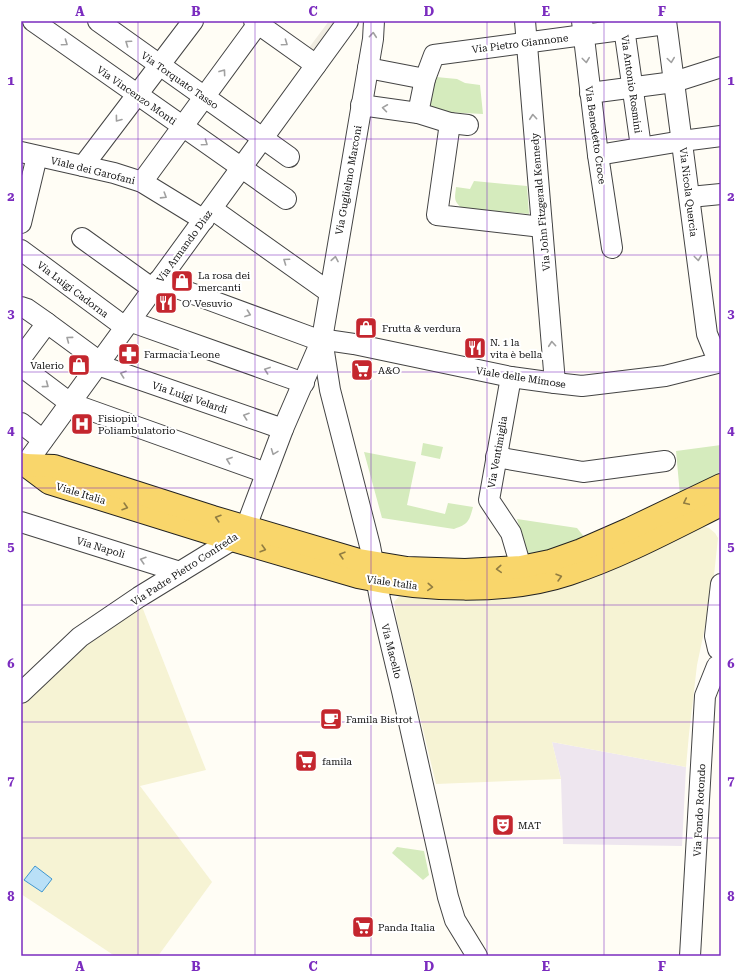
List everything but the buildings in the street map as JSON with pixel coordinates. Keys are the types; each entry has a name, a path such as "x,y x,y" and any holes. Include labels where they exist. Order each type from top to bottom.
{"main road":[{"name":"Viale Italia","path":"22,467 49,483 239,533 358,577 375,572 407,568 465,570 521,567 550,561 581,550 628,530 721,486"},
{"name":"Viale Italia","path":"375,572 420,586 468,588 500,587 537,583 568,575 590,567 721,505"}],"street":[{"name":"Via Vincenzo Monti","path":"33,21 286,199"},
{"name":"Via Torquato Tasso","path":"98,21 289,157"},
{"path":"83,166 193,21"},
{"name":"Via Armando Diaz","path":"22,467 208,215 348,21"},
{"name":"Via Guglielmo Marconi","path":"322,339 373,39 374,21"},
{"name":"Via John Fitzgerald Kennedy","path":"525,21 555,383"},
{"path":"142,182 258,22 316,65"},
{"name":"Via Pietro Giannone","path":"418,113 425,78 434,55 527,42 582,28 666,22"},
{"name":"Via Nicola Quercia","path":"666,22 707,334 714,351 721,359"},
{"name":"Via Antonio Rosmini","path":"624,25 641,147"},
{"name":"Via Benedetto Croce","path":"582,28 598,155 612,248"},
{"path":"590,93 674,82 721,67"},
{"path":"368,68 425,78"},
{"path":"361,105 418,113 459,124 438,215 542,227"},
{"path":"598,155 641,147 721,136"},
{"path":"21,223 29,154"},
{"name":"Viale dei Garofani","path":"29,154 114,173 142,182 208,215 330,292"},
{"path":"690,197 721,194"},
{"name":"Viale delle Mimose","path":"82,238 156,285 313,338 354,344 511,377 582,386 664,376 721,362"},
{"name":"Via Luigi Cadorna","path":"21,250 127,324 304,384"},
{"name":"Via Luigi Velardi","path":"21,307 27,309 47,323 99,364 283,429"},
{"path":"21,358 47,323"},
{"name":"Via Padre Pietro Confreda","path":"21,693 80,637 239,533 266,473 283,429 304,384 322,339"},
{"name":"Via Macello","path":"322,339 330,390 375,572 448,897 455,920 477,956"},
{"path":"21,366 70,403 266,473"},
{"name":"Via Ventimiglia","path":"511,377 489,500 511,533 521,567"},
{"path":"21,423 43,440"},
{"path":"496,457 582,472 665,461"},
{"name":"Via Napoli","path":"21,522 180,572"},
{"path":"719,658 715,636 721,584"},
{"name":"Via Fondo Rotondo","path":"690,956 705,696 719,658"}],"shaded area":[{"path":"329,21 335,21 313,52 308,49"},
{"path":"703,526 709,528 718,538 712,594 697,665 686,767 552,742 561,779 436,784 397,621 394,602 401,594 688,532"},
{"path":"141,604 206,770 140,786 212,882 158,956 115,956 21,894 21,702 84,640"},
{"path":"552,742 686,767 682,846 563,844 561,779"}],"green space":[{"path":"436,77 457,79 465,83 480,85 483,114 426,111"},
{"path":"474,181 527,186 529,214 462,208 455,199 456,187 470,189"},
{"path":"423,443 443,447 440,459 421,455"},
{"path":"721,445 721,470 713,478 680,495 676,451"},
{"path":"364,452 416,462 407,505 445,514 448,503 473,507 469,519 462,526 454,529 382,518"},
{"path":"517,519 577,528 585,538 528,557"},
{"path":"397,847 424,851 429,875 423,880 392,853"}],"water":[{"path":"35,866 52,879 42,892 24,880"}],"place":[{"name":"La rosa dei mercanti","path":"182,281"},
{"name":"O' Vesuvio","path":"166,303"},
{"name":"Frutta & verdura","path":"366,328"},
{"name":"N. 1 la vita è bella","path":"475,348"},
{"name":"Farmacia Leone","path":"129,354"},
{"name":"Valerio","path":"79,365"},
{"name":"A&O","path":"362,370"},
{"name":"Fisiopiù Poliambulatorio","path":"82,424"},
{"name":"Famila Bistrot","path":"331,719"},
{"name":"famila","path":"306,761"},
{"name":"MAT","path":"503,825"},
{"name":"Panda Italia","path":"363,927"}]}
